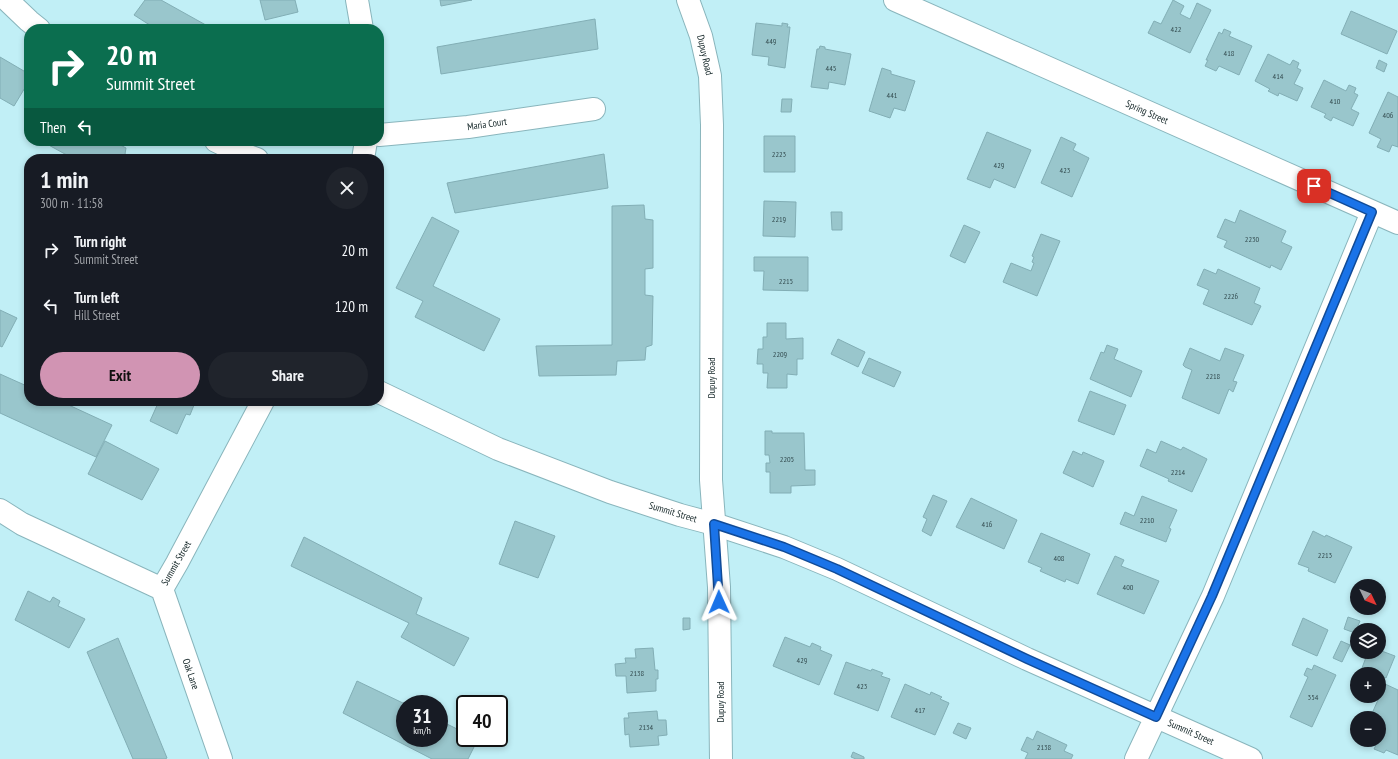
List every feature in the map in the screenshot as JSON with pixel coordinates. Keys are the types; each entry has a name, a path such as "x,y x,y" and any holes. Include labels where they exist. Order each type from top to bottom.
{"street":[{"path":"6,0 33,24"},
{"path":"357,0 361,24"},
{"name":"Dupuy Road","path":"688,0 701,36 710,76 712,138 711,480 719,587 721,759"},
{"name":"Spring Street","path":"895,0 1398,223"},
{"name":"Maria Court","path":"384,135 468,127 594,109"},
{"path":"226,146 242,154"},
{"path":"1136,759 1212,596 1372,212"},
{"name":"Summit Street","path":"384,394 498,449 610,492 784,547 837,569 1027,659 1251,759"},
{"name":"Summit Street","path":"0,510 22,524 162,589 260,406"},
{"name":"Oak Lane","path":"162,589 222,759"}],"building":[{"path":"145,0 161,0 204,24 148,24 134,15"},
{"path":"260,0 295,0 298,12 265,20"},
{"path":"440,0 472,0 441,6"},
{"path":"1173,0 1184,6 1180,14 1190,19 1197,3 1211,10 1190,53 1148,33 1154,21 1161,24"},
{"path":"1351,11 1397,31 1387,54 1341,34"},
{"path":"595,19 598,49 441,74 437,47"},
{"path":"756,23 782,26 782,23 788,24 787,27 790,27 785,68 768,65 769,57 752,55"},
{"path":"1224,29 1231,32 1229,36 1252,46 1239,75 1219,66 1216,71 1205,66 1208,60 1206,60 1219,32 1222,34"},
{"path":"820,46 825,47 825,49 851,54 845,85 829,82 828,89 811,87 817,49 819,49"},
{"path":"1268,54 1290,65 1293,60 1299,63 1297,68 1301,70 1294,84 1303,88 1297,101 1279,93 1278,96 1268,91 1270,89 1255,81"},
{"path":"0,57 24,71 24,89 14,106 0,98"},
{"path":"1379,60 1387,64 1384,72 1376,68"},
{"path":"882,68 891,71 891,74 915,81 905,111 894,108 890,118 869,111"},
{"path":"1324,80 1346,91 1349,85 1356,88 1354,93 1358,95 1351,109 1359,113 1353,126 1333,117 1331,121 1324,117 1326,114 1311,107"},
{"path":"1388,92 1398,97 1398,147 1392,145 1389,152 1377,147 1381,139 1369,133"},
{"path":"782,99 792,99 791,112 781,112"},
{"path":"987,132 1031,150 1015,188 994,179 990,188 967,179"},
{"path":"764,136 795,136 795,172 764,172"},
{"path":"1061,137 1076,144 1073,150 1089,158 1072,197 1041,183"},
{"path":"50,146 122,146 126,148 125,154 65,154"},
{"path":"604,154 608,188 455,213 447,183"},
{"path":"764,201 796,202 795,237 763,236"},
{"path":"644,205 645,219 653,220 653,268 645,269 645,295 653,296 652,345 646,347 645,360 617,361 616,375 539,376 536,346 612,345 612,206"},
{"path":"1240,210 1286,231 1281,242 1292,247 1281,270 1271,265 1270,268 1224,247 1227,241 1217,237 1225,219 1235,223"},
{"path":"831,212 842,212 842,230 832,230"},
{"path":"432,217 459,231 433,286 500,319 484,351 415,317 423,301 396,288"},
{"path":"964,225 980,232 965,263 950,256"},
{"path":"1041,234 1060,241 1037,296 1003,282 1011,263 1031,271 1034,263 1032,262 1034,257 1032,256"},
{"path":"754,257 808,257 808,291 763,290 764,271 754,271"},
{"path":"1204,269 1216,274 1218,269 1260,288 1254,303 1261,306 1252,325 1203,304 1209,290 1197,285"},
{"path":"0,310 17,318 2,347 0,346"},
{"path":"767,323 786,323 786,339 803,338 803,359 797,359 797,375 787,374 787,388 767,388 768,373 763,373 763,364 757,364 758,349 763,349 763,337 767,337"},
{"path":"838,339 865,352 858,367 831,354"},
{"path":"1107,345 1118,349 1114,359 1142,371 1131,397 1090,379 1101,352 1104,353"},
{"path":"1190,348 1220,361 1225,348 1244,355 1233,381 1237,382 1233,392 1229,389 1219,414 1182,398 1192,370 1183,365"},
{"path":"869,358 901,372 894,387 862,373"},
{"path":"0,374 24,385 24,406 71,406 112,425 96,457 0,413"},
{"path":"1090,391 1126,405 1114,435 1078,421"},
{"path":"157,406 194,406 190,415 186,414 177,434 150,421"},
{"path":"765,431 772,431 772,433 804,433 805,470 815,470 815,485 791,486 791,493 770,493 770,472 766,472 766,463 770,463 769,455 765,455"},
{"path":"105,441 159,469 142,500 88,474"},
{"path":"1161,441 1181,450 1183,447 1207,459 1192,492 1168,481 1169,479 1140,466 1147,449 1156,453"},
{"path":"1073,451 1082,455 1083,452 1104,461 1093,487 1063,473"},
{"path":"933,495 947,501 931,536 922,531 927,519 923,517"},
{"path":"1142,496 1177,510 1169,528 1171,529 1166,542 1120,524 1125,512 1134,516"},
{"path":"971,498 1017,520 1004,549 956,527"},
{"path":"515,521 555,536 538,578 499,564"},
{"path":"1313,531 1325,537 1326,535 1352,547 1335,583 1308,571 1309,568 1298,564"},
{"path":"1041,533 1090,554 1078,584 1066,579 1065,582 1040,571 1042,568 1028,562"},
{"path":"304,537 422,598 416,614 469,638 454,666 401,637 409,623 291,566"},
{"path":"1115,556 1124,560 1121,566 1159,581 1144,614 1097,594"},
{"path":"28,591 50,602 53,597 60,601 58,606 85,619 69,648 15,620"},
{"path":"1348,617 1360,621 1359,623 1350,623 1350,631 1344,629"},
{"path":"683,618 690,618 690,629 683,630"},
{"path":"1303,618 1328,630 1317,656 1292,645"},
{"path":"785,637 810,647 812,643 821,647 820,650 832,655 819,685 773,666"},
{"path":"118,638 167,758 165,759 133,759 87,652"},
{"path":"1341,641 1350,645 1342,662 1333,658"},
{"path":"653,648 655,670 658,670 656,691 627,693 626,676 616,676 615,664 626,663 625,658 636,658 635,649"},
{"path":"1386,653 1395,656 1386,678 1386,667 1362,667 1365,659 1386,659"},
{"path":"846,662 871,671 872,669 883,673 881,676 890,679 878,711 834,694"},
{"path":"1314,665 1336,675 1312,727 1290,717 1308,677 1304,675 1307,668 1312,670"},
{"path":"357,681 396,700 396,740 343,713"},
{"path":"905,684 930,695 931,692 942,697 940,699 949,703 935,735 891,717"},
{"path":"1386,684 1398,690 1398,755 1386,750 1384,753 1374,749 1375,747 1386,747 1386,711 1373,711 1377,703 1386,703"},
{"path":"657,711 658,720 666,720 667,735 658,736 659,745 630,747 629,734 625,735 624,718 629,718 628,713"},
{"path":"958,723 971,728 966,739 953,733"},
{"path":"448,724 456,728 456,747 474,747 468,759 432,759 409,747 448,747"},
{"path":"1037,731 1067,745 1064,751 1073,755 1071,759 1025,759 1028,753 1021,750 1027,737 1033,740"},
{"path":"853,752 864,757 864,759 856,759 851,757"}],"route":[{"path":"719,602 714,524 784,547 837,569 1027,659 1156,717 1212,596 1372,212 1314,186"}]}
